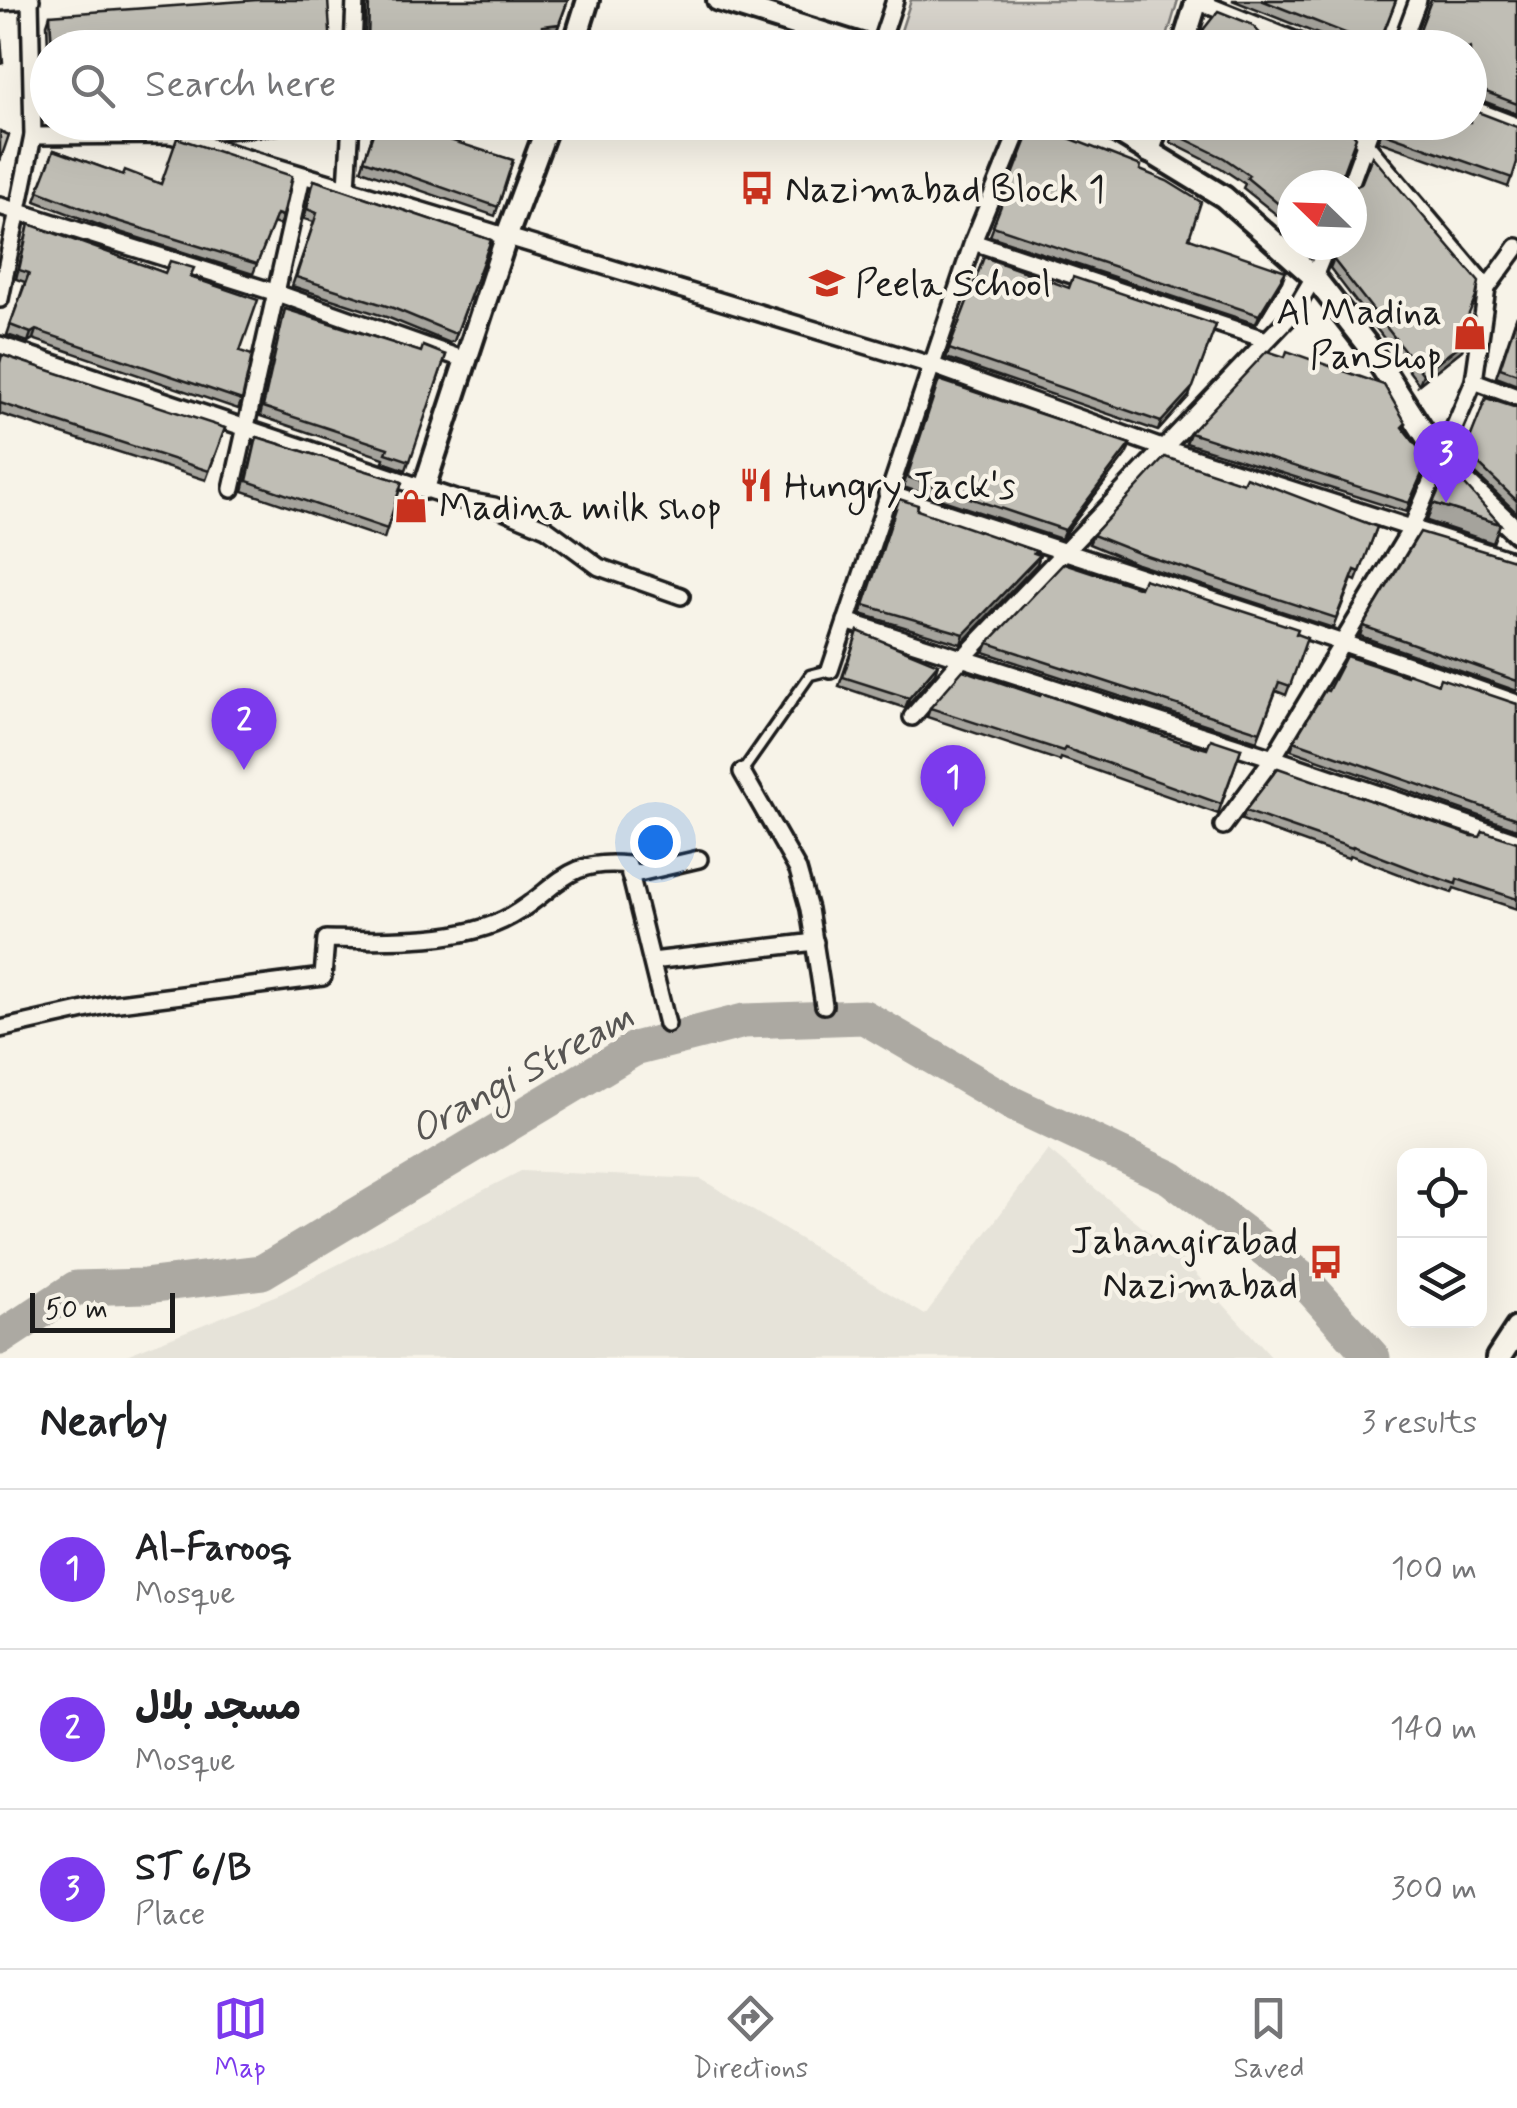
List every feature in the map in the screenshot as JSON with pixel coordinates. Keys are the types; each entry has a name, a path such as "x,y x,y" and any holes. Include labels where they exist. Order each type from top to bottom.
{"main road":[{"path":"1498,1358 1517,1329"}],"street":[{"path":"0,2 30,0 31,30"},
{"path":"354,30 355,0"},
{"path":"579,30 588,0"},
{"path":"718,0 816,30"},
{"path":"882,30 894,0"},
{"path":"1188,30 1197,0 1269,30"},
{"path":"1407,30 1418,0"},
{"path":"1487,115 1517,126"},
{"path":"0,300 32,140"},
{"path":"187,140 931,364 1162,448 1517,562"},
{"path":"347,187 350,140"},
{"path":"424,488 542,140"},
{"path":"830,670 973,242 1015,140"},
{"path":"1130,140 1224,197 1314,277 1368,346 1442,460 1517,532"},
{"path":"1149,152 1153,140"},
{"path":"1361,140 1486,288"},
{"path":"1356,170 1367,140"},
{"path":"232,489 302,176"},
{"path":"0,206 274,292 468,360"},
{"path":"973,242 1264,340"},
{"path":"1223,826 1273,758 1412,527 1474,381 1486,288 1516,252"},
{"path":"912,717 1293,312 1321,260"},
{"path":"0,345 518,516 546,528 599,566 681,596"},
{"path":"1474,381 1517,397"},
{"path":"887,493 1345,642 1517,703"},
{"path":"846,620 1517,841"},
{"path":"742,772 798,870 815,942 824,1005"},
{"path":"630,875 699,859"},
{"path":"0,1029 111,1004 322,976 326,939 400,941 476,929 511,916 575,869 628,865 667,1024"},
{"path":"652,961 815,942"}],"lane":[{"path":"742,772 810,675 830,670"}],"shaded area":[{"path":"911,0 1178,0 1169,30 901,30"},
{"path":"1048,1150 1185,1262 1272,1358 119,1358 282,1293 521,1171 701,1179 925,1315"}],"building":[{"path":"257,0 328,0 330,30 51,30 50,15"},
{"path":"369,0 568,0 559,24 542,26 542,30 368,30"},
{"path":"1261,0 1396,0 1384,30 1337,30"},
{"path":"1431,0 1517,0 1517,104 1487,92 1487,30 1420,30"},
{"path":"1218,11 1257,30 1203,30"},
{"path":"1487,116 1517,127 1517,162 1512,178 1404,140 1487,140"},
{"path":"0,131 9,135 0,161"},
{"path":"176,140 292,176 283,216 277,214 257,264 111,219 38,191 54,150 161,184"},
{"path":"371,140 450,140 513,160 498,207 364,160"},
{"path":"1027,140 1074,140 1141,166 1140,170 1201,202 1189,238 1286,271 1259,315 993,226"},
{"path":"1187,140 1355,140 1344,170 1277,170 1277,203 1247,178 1249,175"},
{"path":"1372,156 1479,282 1460,335 1465,341 1423,374 1334,260 1367,260 1366,170"},
{"path":"314,180 491,240 457,332 296,277 317,213 307,209"},
{"path":"29,224 165,273 170,261 194,268 190,277 258,300 240,351 252,355 242,400 36,330 31,333 10,325 29,273 19,270"},
{"path":"984,257 1069,288 1073,277 1216,325 1193,387 1161,422 949,349"},
{"path":"285,309 421,352 423,346 446,355 410,461 386,453 388,448 263,407"},
{"path":"1517,316 1517,374 1500,368"},
{"path":"1267,351 1285,357 1287,351 1384,385 1406,423 1402,427 1428,460 1409,503 1190,433"},
{"path":"2,355 225,428 209,471 0,403"},
{"path":"939,380 1130,444 1065,530 907,477"},
{"path":"1486,398 1517,408 1517,501 1465,451"},
{"path":"257,437 402,482 387,529 247,481"},
{"path":"1165,457 1243,483 1246,477 1377,527 1336,618 1093,535"},
{"path":"1449,467 1500,524 1433,503"},
{"path":"899,499 918,505 917,510 1040,555 964,634 864,605"},
{"path":"1420,532 1517,561 1517,681 1363,626"},
{"path":"1064,563 1140,588 1144,579 1298,629 1296,634 1307,638 1290,686 1279,682 1260,732 988,643"},
{"path":"858,631 938,664 909,698 843,677"},
{"path":"1346,656 1438,684 1440,678 1517,704 1517,819 1294,741"},
{"path":"963,670 1181,742 1207,749 1211,739 1241,749 1221,804 1065,748 1063,751 930,708"},
{"path":"1278,768 1472,836 1480,837 1483,831 1517,842 1517,899 1457,879 1456,884 1245,811"}],"waterway":[{"name":"Orangi Stream","path":"0,1338 76,1288 145,1286 262,1272 634,1049 744,1021 864,1017 1013,1104 1171,1178 1301,1277 1373,1358"}],"place":[{"name":"Nazimabad Block 1","path":"757,188"},
{"name":"Peela School","path":"827,283"},
{"name":"Al Madina PanShop","path":"1470,333"},
{"name":"Hungry Jack's","path":"756,485"},
{"name":"ST 6/B","path":"1446,503"},
{"name":"Madina milk shop","path":"411,506"},
{"name":"مسجد بلال","path":"244,770"},
{"name":"Al-Farooq","path":"953,827"},
{"name":"Jahangirabad Nazimabad","path":"1326,1262"}]}
